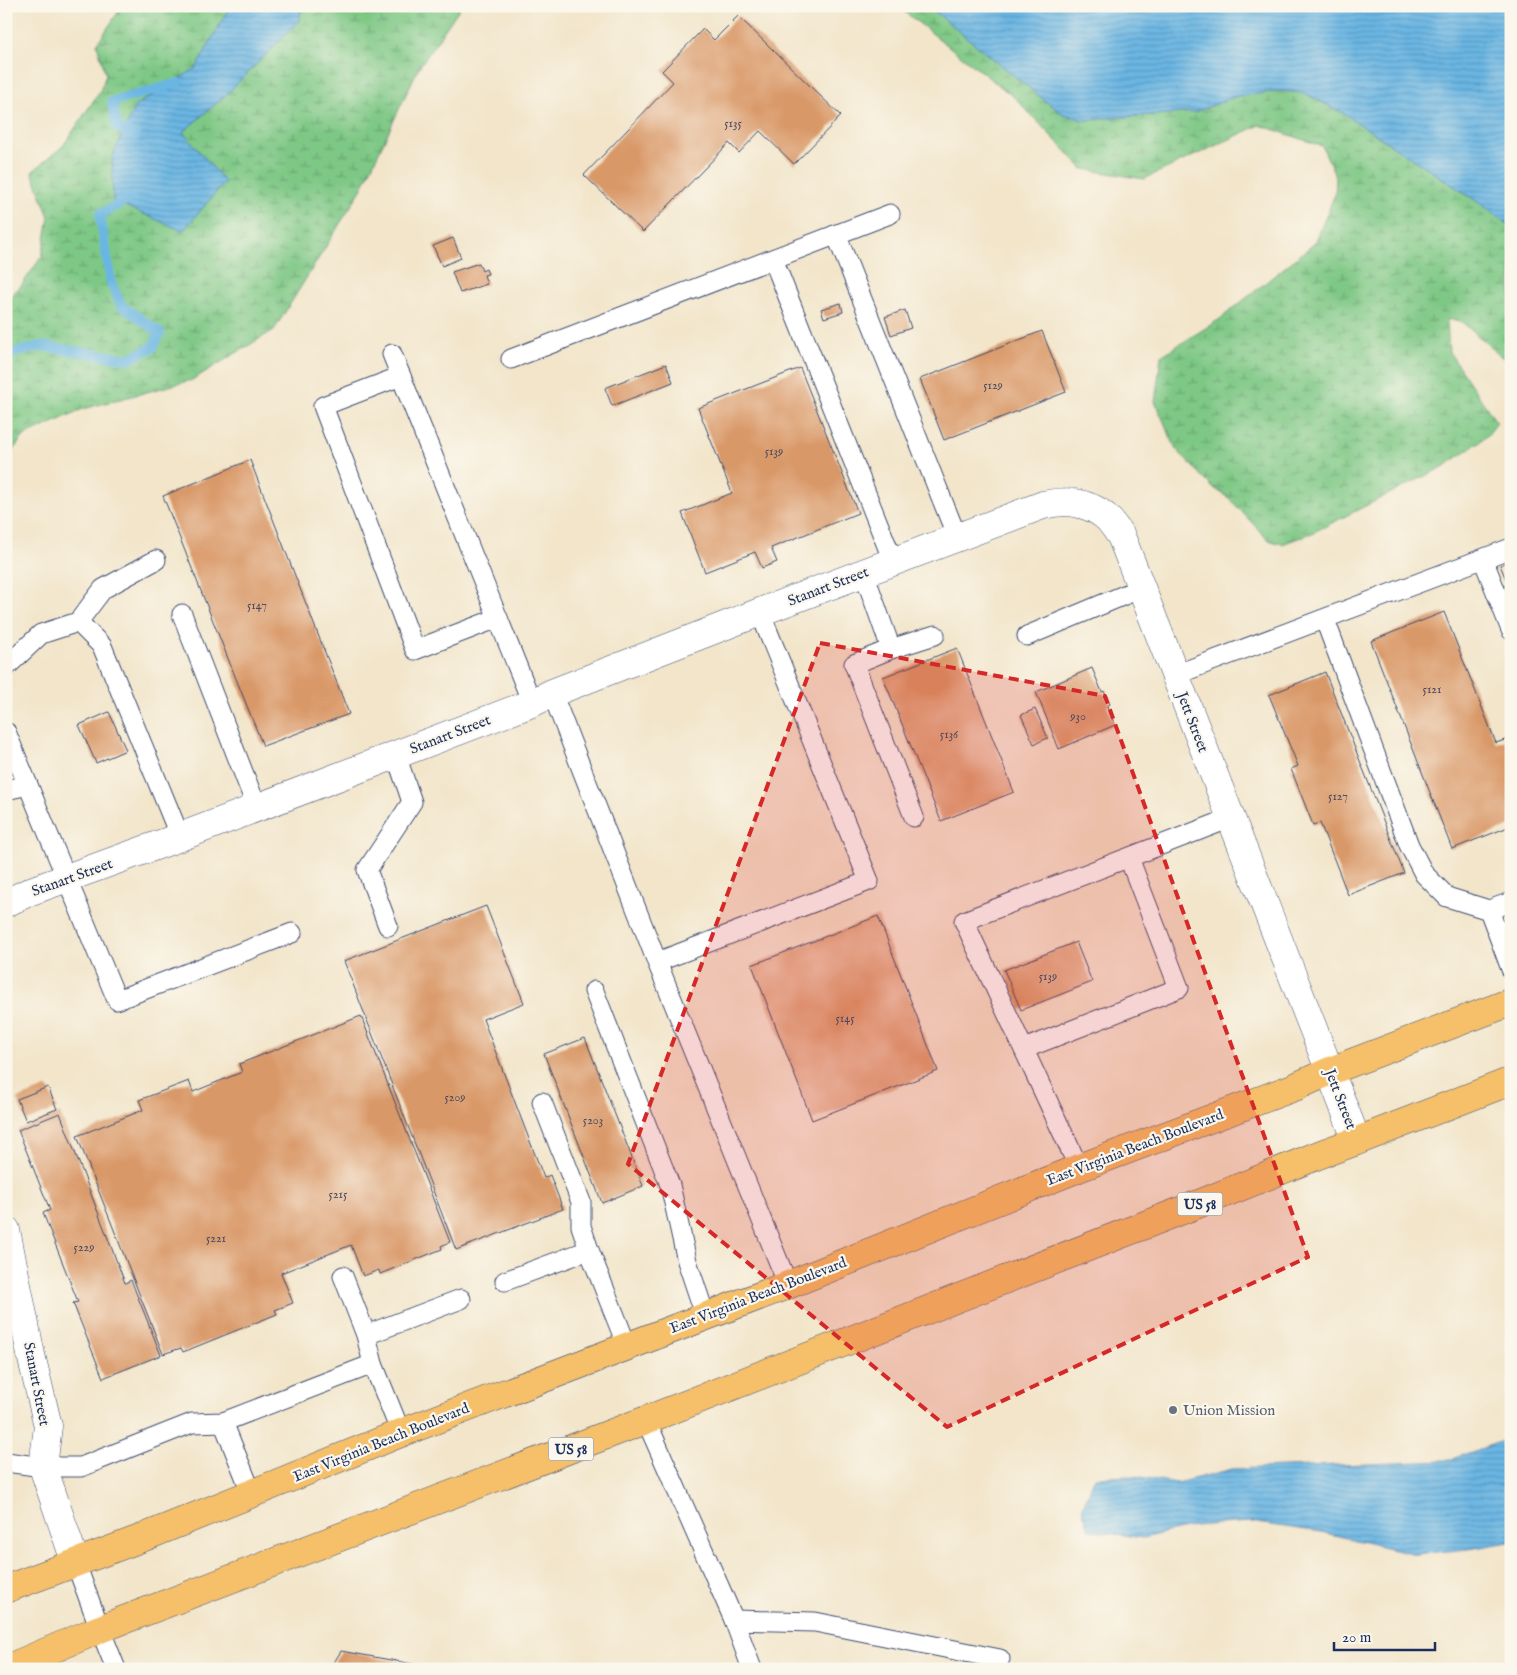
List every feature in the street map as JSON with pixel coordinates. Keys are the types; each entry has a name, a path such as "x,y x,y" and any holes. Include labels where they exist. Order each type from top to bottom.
{"main road":[{"name":"East Virginia Beach Boulevard","path":"6,1589 76,1564 705,1315 788,1285 1079,1168 1295,1087 1330,1071 1511,1002"},
{"name":"US 58","path":"6,1668 646,1420 1511,1081"}],"street":[{"name":"Jett Street","path":"894,561 1043,505 1062,501 1088,506 1108,518 1121,536 1357,1141"},
{"name":"Stanart Street","path":"6,903 31,891 396,755 894,561"},
{"name":"Stanart Street","path":"6,1230 31,1355 48,1426 43,1467 76,1564"}],"lane":[{"path":"511,359 890,214"},
{"path":"836,234 958,537"},
{"path":"773,259 894,561"},
{"path":"392,354 498,618 542,698 657,962 788,1285"},
{"path":"400,376 323,406 416,650 498,618"},
{"path":"1175,675 1325,620 1511,548"},
{"path":"1483,559 1511,630"},
{"path":"6,666 41,634 78,622 103,589 156,560"},
{"path":"864,573 891,649"},
{"path":"1027,636 1141,588"},
{"path":"657,962 869,880 760,612"},
{"path":"182,614 256,808"},
{"path":"1325,620 1410,845 1424,874 1447,897 1489,910 1511,902"},
{"path":"78,622 102,646 180,837"},
{"path":"914,817 854,664 891,649 935,635"},
{"path":"6,732 117,1000 292,933"},
{"path":"388,926 367,870 412,802 396,755"},
{"path":"6,790 28,785"},
{"path":"1079,1168 964,921 1231,818"},
{"path":"1024,1049 1179,988 1129,858"},
{"path":"1489,910 1511,969"},
{"path":"594,991 670,1185 687,1261 705,1315"},
{"path":"542,1102 581,1202 581,1226 589,1250 627,1346"},
{"path":"504,1282 589,1250"},
{"path":"343,1276 366,1335 373,1364 401,1434"},
{"path":"366,1335 461,1299"},
{"path":"6,1462 43,1467 80,1466 192,1423 223,1422 373,1364"},
{"path":"646,1420 734,1620 752,1669"},
{"path":"223,1422 252,1494"},
{"path":"76,1564 116,1669"},
{"path":"734,1620 815,1622 1000,1659"}],"highlighted area":[{"path":"820,643 1105,696 1308,1257 947,1427 628,1164"}],"green space":[{"path":"122,6 230,6 197,68 135,106 182,132 227,94 299,21 302,6 461,6 418,69 361,190 274,330 192,380 83,409 24,436 6,459 6,300 21,286 42,256 49,217 32,172 63,146 100,91 106,75 97,44"},
{"path":"897,6 925,6 938,14 1063,114 1083,120 1195,112 1237,96 1281,91 1304,93 1343,113 1475,200 1511,226 1511,365 1463,323 1447,319 1449,352 1497,423 1486,437 1445,466 1312,533 1282,544 1268,540 1229,498 1211,486 1176,449 1155,402 1161,356 1220,319 1315,243 1335,194 1336,177 1322,146 1260,125 1144,179 1083,169 1015,98"}],"water":[{"path":"230,6 302,6 299,21 227,94 183,132 225,182 183,231 113,201 112,158 135,106 196,68"},
{"path":"925,6 1511,6 1511,226 1343,113 1304,93 1281,91 1237,96 1195,112 1083,120 1063,114 938,14"},
{"path":"1511,1438 1511,1542 1469,1549 1416,1554 1321,1532 1250,1522 1193,1526 1143,1538 1089,1530 1082,1509 1095,1477 1134,1476 1177,1483 1232,1469 1446,1461"}],"building":[{"path":"738,16 841,116 794,164 760,131 739,153 729,143 643,232 584,175 673,82 662,71 703,29 714,40"},
{"path":"453,238 461,258 442,266 433,246"},
{"path":"479,263 482,271 486,269 488,274 484,275 487,284 460,293 452,272"},
{"path":"841,303 843,312 824,318 821,309"},
{"path":"905,310 911,328 891,335 885,317"},
{"path":"1042,331 1066,392 944,440 920,379"},
{"path":"666,364 673,382 612,406 605,388"},
{"path":"800,368 858,513 771,548 777,562 762,568 755,552 705,572 682,513 732,493 698,408"},
{"path":"250,460 349,714 263,746 163,496"},
{"path":"1511,561 1511,591 1500,565"},
{"path":"1444,612 1496,743 1511,738 1511,826 1452,849 1371,641"},
{"path":"957,648 1014,792 941,821 883,677"},
{"path":"1092,668 1102,692 1104,691 1110,704 1107,706 1115,725 1059,749 1036,692"},
{"path":"1325,672 1404,873 1348,895 1320,823 1313,825 1291,769 1298,766 1269,695"},
{"path":"1035,709 1048,738 1034,744 1021,715"},
{"path":"109,712 126,750 96,763 79,725"},
{"path":"486,906 524,1003 483,1019 544,1178 550,1175 563,1209 456,1250 344,961"},
{"path":"878,916 938,1071 812,1120 752,965"},
{"path":"1076,942 1092,982 1021,1010 1004,970"},
{"path":"361,1016 450,1242 441,1246 442,1249 380,1274 379,1270 363,1276 351,1245 281,1273 293,1303 275,1310 277,1314 183,1352 181,1348 163,1354 77,1136 143,1110 139,1100 189,1081 193,1092 242,1072 239,1064"},
{"path":"585,1038 643,1186 602,1203 544,1054"},
{"path":"48,1087 57,1109 26,1121 17,1099"},
{"path":"60,1113 125,1283 131,1280 161,1355 103,1378 73,1303 78,1302 43,1213 50,1210 18,1130"},
{"path":"341,1651 435,1668 435,1669 330,1669"}],"waterway":[{"path":"136,136 117,127 112,102 178,83"},
{"path":"6,355 41,346 128,359 153,347 160,333 121,305 111,283 100,214 131,198"}],"place":[{"name":"Union Mission","path":"1173,1410"}]}
